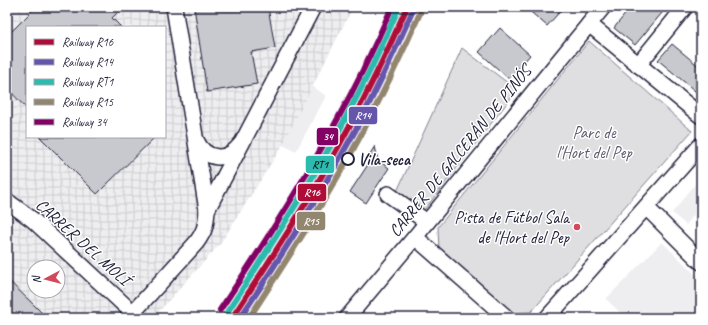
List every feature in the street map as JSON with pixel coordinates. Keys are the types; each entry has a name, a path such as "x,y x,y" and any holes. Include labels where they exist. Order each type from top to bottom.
{"street":[{"path":"130,315 196,243 203,234 206,223 207,210 174,7"},
{"path":"207,210 313,7"},
{"name":"CARRER DE GALCERÁN DE PINÓS","path":"347,318 603,7"},
{"path":"638,65 686,7"},
{"path":"589,24 701,116"},
{"path":"195,138 202,151 208,155 216,157 231,154 243,141"},
{"path":"547,318 701,145"},
{"path":"388,194 427,222"},
{"name":"CARRER DEL MOLÍ","path":"7,201 33,220 130,315"},
{"path":"646,207 701,262"},
{"path":"415,237 507,318"}],"shaded area":[{"path":"7,7 353,7 281,148 220,244 153,318 7,318"},
{"path":"305,81 326,96 296,151 269,139"},
{"path":"701,177 701,221 694,215 686,225 672,213"},
{"path":"662,242 701,280 701,318 626,318 606,299"}],"green space":[{"name":"Parc de l'Hort del Pep","path":"589,41 692,131 531,312 508,313 439,250 438,227"},
{"path":"462,48 517,90 419,217 394,198"}],"building":[{"path":"36,7 123,7 112,18 120,26 26,26 26,108 7,88 7,36"},
{"path":"194,7 268,7 275,48 251,52 257,84 207,92"},
{"path":"525,7 564,7 547,26"},
{"path":"631,7 667,7 635,45 614,28"},
{"path":"500,28 530,55 509,79 479,52"},
{"path":"672,44 701,68 701,96 658,60"},
{"path":"41,138 154,138 97,194"},
{"path":"375,146 378,160 389,168 366,203 350,192 367,166 366,160"},
{"path":"7,279 47,318 7,318"}],"rail line":[{"name":"34","path":"220,310 280,217 323,146 344,108 392,7"},
{"name":"RT1","path":"226,314 286,221 329,149 365,81 399,7"},
{"name":"R16","path":"232,318 293,224 336,152 372,83 407,7"},
{"name":"R14","path":"240,318 300,226 342,155 378,86 413,10"},
{"name":"R15","path":"249,318 307,227 349,157 385,89 420,13"}],"place":[{"name":"Vila-seca","path":"348,159"},
{"name":"Pista de Fútbol Sala de l'Hort del Pep","path":"577,227"}]}
